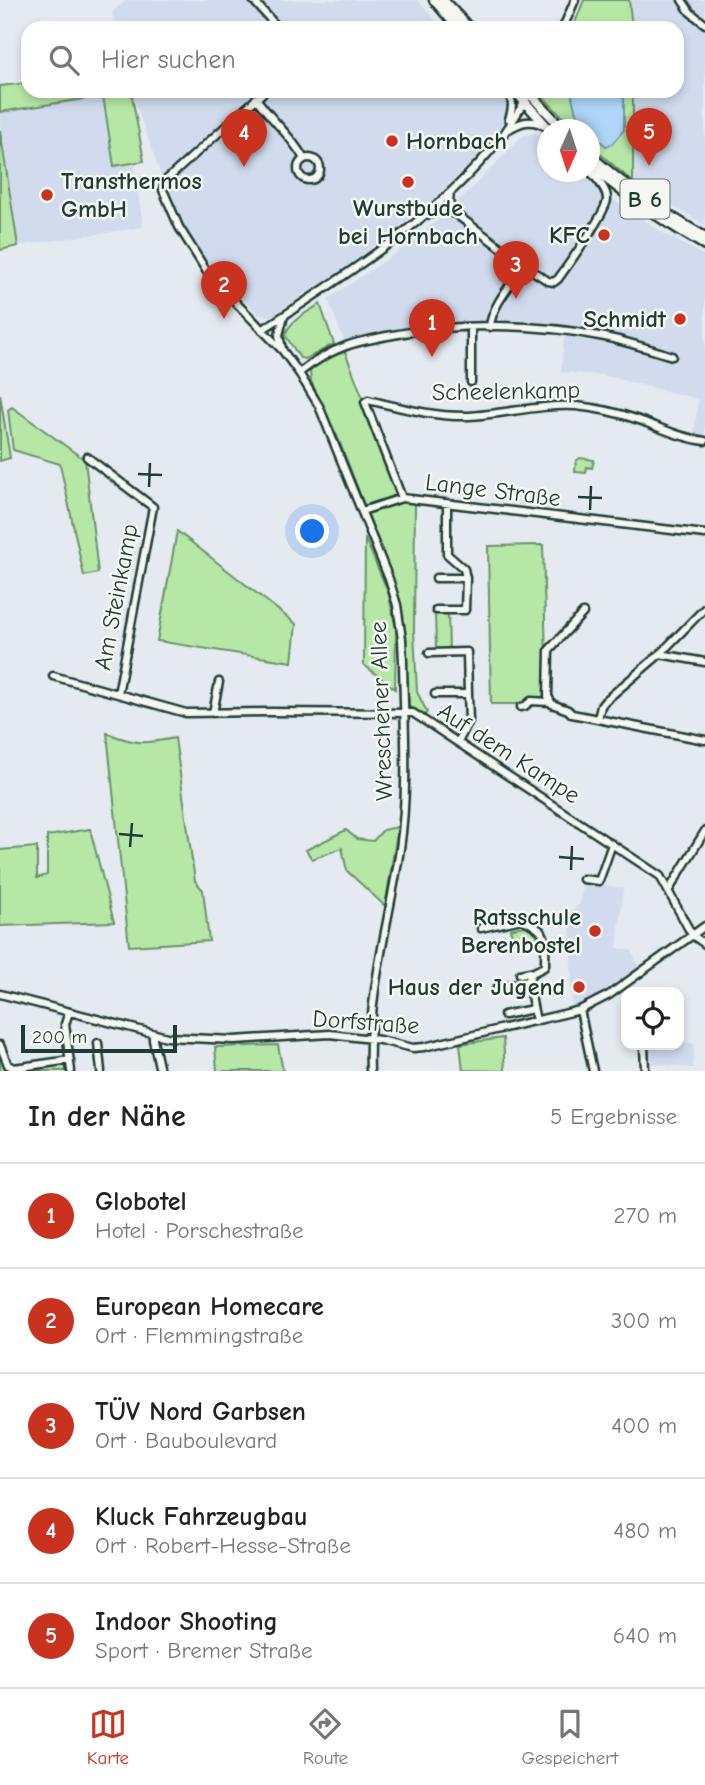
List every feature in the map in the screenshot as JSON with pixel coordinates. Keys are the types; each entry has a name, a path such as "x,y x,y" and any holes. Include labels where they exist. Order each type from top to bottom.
{"main road":[{"path":"434,0 452,21"},
{"path":"443,0 462,21"},
{"path":"530,98 543,119"},
{"path":"532,98 553,119"},
{"name":"B 6","path":"600,163 633,191 705,237"},
{"name":"B 6","path":"600,176 640,205 705,245"}],"street":[{"path":"253,0 272,21"},
{"path":"566,21 575,0"},
{"path":"682,0 690,12 705,24"},
{"path":"256,98 299,149 304,159"},
{"name":"Wreschener Allee","path":"256,98 165,181 163,190 179,227 209,275 283,351 319,406 397,605 402,639 405,801 400,847 374,992 369,1039 370,1071"},
{"path":"505,131 512,110 511,98"},
{"path":"262,330 361,265 421,219 481,161 505,131 526,98"},
{"path":"505,131 526,121 537,122"},
{"path":"421,219 442,210 457,215 548,281 554,282 602,213 607,195 600,182"},
{"path":"450,191 448,202 457,215"},
{"path":"490,327 496,308 525,265"},
{"path":"283,351 279,335 284,316"},
{"path":"299,373 344,346 361,341 416,331 490,327 586,334 626,342 672,356"},
{"path":"471,328 471,382"},
{"name":"Scheelenkamp","path":"402,498 365,402 369,400 415,411 457,416 546,407 579,407 613,413 670,434 705,442"},
{"name":"Am Steinkamp","path":"87,457 153,507 118,694"},
{"name":"Lange Straße","path":"362,511 402,498 705,534"},
{"path":"436,610 466,610 464,569 447,554 447,503"},
{"path":"436,578 466,578"},
{"path":"598,719 605,701 660,654 705,608"},
{"path":"550,702 549,650 583,613"},
{"path":"429,653 467,652 470,721 458,742"},
{"path":"660,654 705,662"},
{"name":"Auf dem Kampe","path":"53,676 180,713 413,713 660,876 692,935"},
{"path":"213,713 219,682"},
{"path":"435,694 468,694"},
{"path":"521,707 531,701 550,702 572,714 705,740"},
{"path":"669,890 705,831"},
{"path":"583,878 599,881 612,844"},
{"path":"481,928 522,919 541,930 545,939 544,968 520,974"},
{"name":"Dorfstraße","path":"0,994 177,1038 223,1040 330,1034 413,1048 424,1047 580,1010 609,995 705,926"},
{"path":"692,935 705,944"},
{"path":"532,973 528,981 536,1021"},
{"path":"497,988 528,981"},
{"path":"504,1015 533,1009"},
{"path":"580,1010 593,1071"},
{"path":"69,1012 65,1024 71,1071"},
{"path":"153,1034 160,1071"},
{"path":"98,1043 100,1071"},
{"path":"0,1045 8,1065 14,1068 70,1060"},
{"path":"644,1050 645,1071"}],"shaded area":[{"path":"127,0 417,0 436,21 114,21 112,12"},
{"path":"629,0 705,0 705,225 633,182 633,98 684,98 684,21 631,21"},
{"path":"103,98 114,166 134,163 143,227 18,246 0,130 0,112"},
{"path":"134,98 505,98 507,101 505,120 478,156 428,204 353,262 272,316 260,315 215,273 181,222 166,189"},
{"path":"537,134 537,182 590,182 665,234 705,256 705,438 694,436 698,399 602,375 561,372 565,327 458,323 395,330 344,341 328,299 402,249 440,218 523,135"},
{"name":"Ratsschule Berenbostel","path":"583,882 623,888 617,948 631,950 639,968 590,999 572,1007 570,913 580,904"},
{"path":"684,1042 694,1044 693,1068 647,1063 648,1050 684,1050"}],"green space":[{"path":"584,0 629,0 631,21 576,21"},
{"path":"21,84 21,98 90,98 0,112 0,86"},
{"path":"103,98 132,98 144,161 114,166"},
{"path":"544,98 573,98 579,119 565,119"},
{"path":"624,98 633,98 633,182 600,154 600,141 606,146"},
{"path":"0,130 18,246 0,250"},
{"path":"320,304 334,344 306,359 300,358 285,335 295,321"},
{"path":"344,349 395,491 415,502 414,630 417,692 427,712 425,715 409,706 399,602 385,558 338,438 311,381 310,372 314,367"},
{"path":"0,394 10,458 0,461"},
{"path":"12,407 85,460 98,573 84,576 60,464 13,450 8,410"},
{"path":"580,458 594,460 592,468 587,467 586,473 575,472 576,461"},
{"path":"177,531 296,624 292,662 157,641"},
{"path":"365,538 388,592 396,629 395,689 364,665"},
{"path":"543,545 545,700 524,704 491,704 488,546"},
{"path":"448,612 449,650 436,650 435,613"},
{"path":"107,733 141,742 175,738 195,881 203,890 209,941 129,946"},
{"path":"398,827 385,906 347,871 342,848 312,859 306,850 346,830 357,839 373,841 383,830"},
{"path":"90,829 114,922 0,926 0,850 37,847 37,878 47,875 47,836"},
{"path":"528,925 542,936 514,942 510,929"},
{"path":"503,1038 505,1071 463,1070 460,1044"},
{"path":"278,1045 283,1071 217,1071 215,1047"},
{"path":"0,1052 9,1070 70,1060 71,1071 0,1071"}],"water":[{"path":"573,98 624,99 624,130 612,144 606,146 600,141 600,119 580,119"}],"place":[{"name":"Hornbach","path":"392,141"},
{"name":"Indoor Shooting","path":"649,166"},
{"name":"Kluck Fahrzeugbau","path":"244,167"},
{"name":"Wurstbude bei Hornbach","path":"408,182"},
{"name":"Transthermos GmbH","path":"47,195"},
{"name":"KFC","path":"604,235"},
{"name":"TÜV Nord Garbsen","path":"516,299"},
{"name":"European Homecare","path":"224,319"},
{"name":"Schmidt","path":"680,319"},
{"name":"Globotel","path":"432,357"},
{"name":"Ratsschule Berenbostel","path":"595,931"},
{"name":"Haus der Jugend","path":"579,987"}]}
